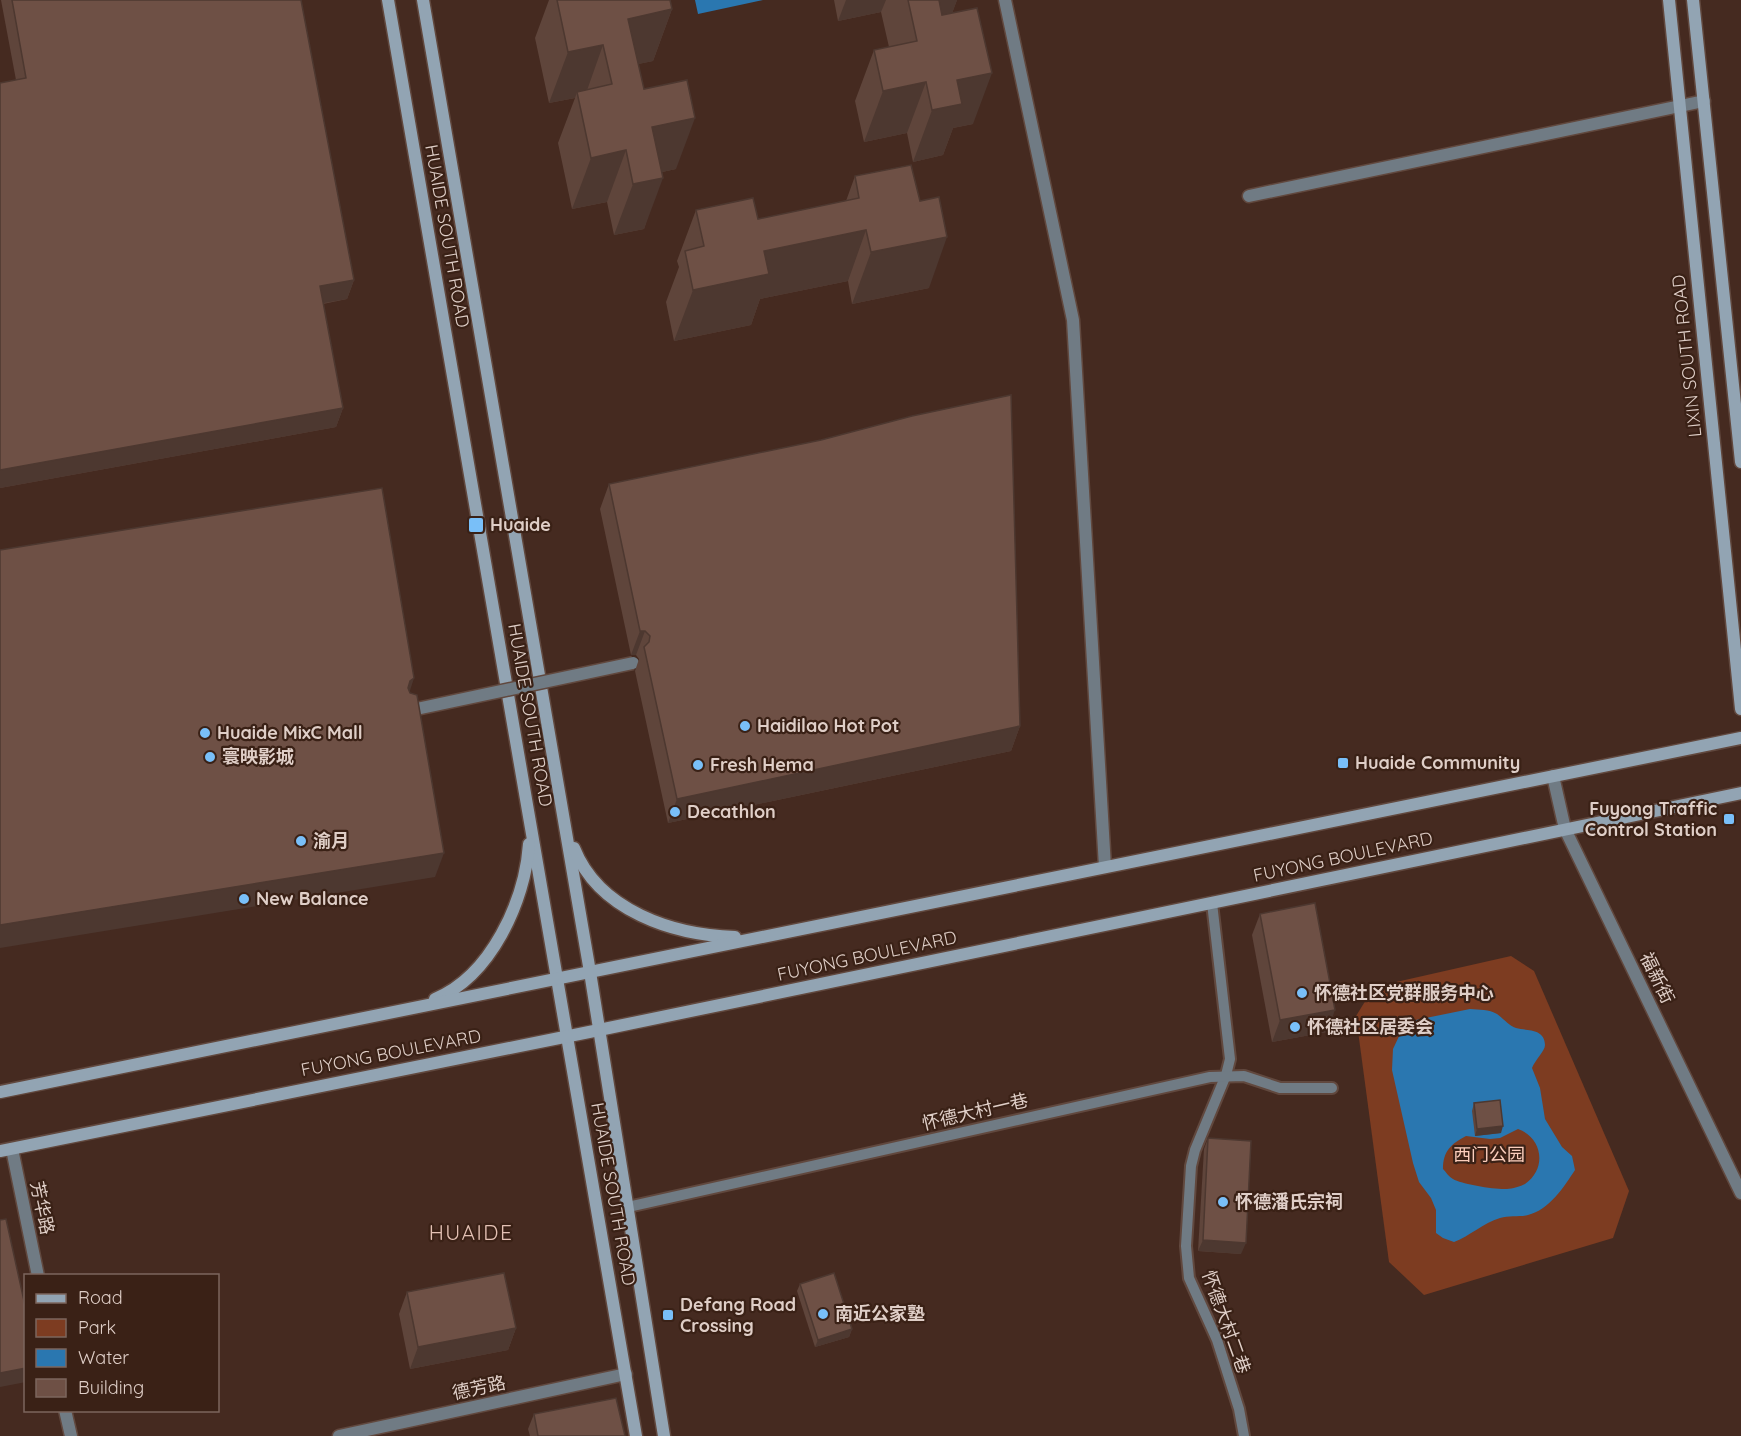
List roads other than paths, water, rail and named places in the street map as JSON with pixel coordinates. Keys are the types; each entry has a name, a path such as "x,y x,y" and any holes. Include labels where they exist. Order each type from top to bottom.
{"main road":[{"name":"HUAIDE SOUTH ROAD","path":"388,0 636,1436"},
{"name":"HUAIDE SOUTH ROAD","path":"423,0 590,972 664,1436"},
{"name":"LIXIN SOUTH ROAD","path":"1669,0 1741,709"},
{"path":"1693,0 1741,462"},
{"name":"FUYONG BOULEVARD","path":"0,1092 1741,738"},
{"name":"FUYONG BOULEVARD","path":"6,1150 1741,794"},
{"path":"564,823 579,861 596,883 615,901 637,915 659,924 714,937 758,938"},
{"path":"414,1008 441,996 462,982 498,941 528,868 531,825"}],"street":[{"path":"1005,0 1073,320 1105,867"},
{"path":"1249,196 1704,101"},
{"path":"407,711 633,663"},
{"name":"福新街","path":"1553,776 1565,829 1741,1193"},
{"name":"芳华路","path":"6,1150 38,1274"},
{"name":"德芳路","path":"339,1436 626,1374"},
{"path":"65,1412 70,1436"}],"lane":[{"name":"怀德大村二巷","path":"1212,903 1230,1059 1191,1166 1186,1246 1189,1278 1217,1340 1239,1409 1244,1436"},
{"name":"怀德大村一巷","path":"628,1207 1226,1075 1244,1076 1280,1088 1332,1088"}],"water":[{"path":"695,0 763,0 698,14"},
{"path":"1470,1009 1484,1010 1497,1014 1516,1028 1534,1031 1542,1036 1545,1047 1532,1068 1540,1088 1545,1119 1562,1147 1572,1156 1575,1170 1566,1184 1543,1208 1528,1215 1494,1220 1454,1242 1436,1233 1436,1210 1431,1198 1419,1182 1413,1163 1392,1070 1393,1049 1401,1032 1416,1020","holes":["1518,1129 1526,1133 1537,1146 1539,1162 1532,1178 1523,1185 1502,1189 1471,1185 1453,1179 1443,1169 1446,1153 1456,1142 1466,1136 1500,1138"]}],"place":[{"name":"Huaide","path":"476,525"},
{"name":"Haidilao Hot Pot","path":"745,726"},
{"name":"Huaide MixC Mall","path":"205,733"},
{"name":"寰映影城","path":"210,757"},
{"name":"Huaide Community","path":"1343,763"},
{"name":"Fresh Hema","path":"698,765"},
{"name":"Decathlon","path":"675,812"},
{"name":"Fuyong Traffic Control Station","path":"1729,819"},
{"name":"渝月","path":"301,841"},
{"name":"New Balance","path":"244,899"},
{"name":"怀德社区党群服务中心","path":"1302,993"},
{"name":"怀德社区居委会","path":"1295,1027"},
{"name":"怀德潘氏宗祠","path":"1223,1202"},
{"name":"南近公家塾","path":"823,1314"},
{"name":"Defang Road Crossing","path":"668,1315"}],"district":[{"name":"HUAIDE","path":"471,1233"}],"park label":[{"name":"西门公园","path":"1489,1155"}]}
